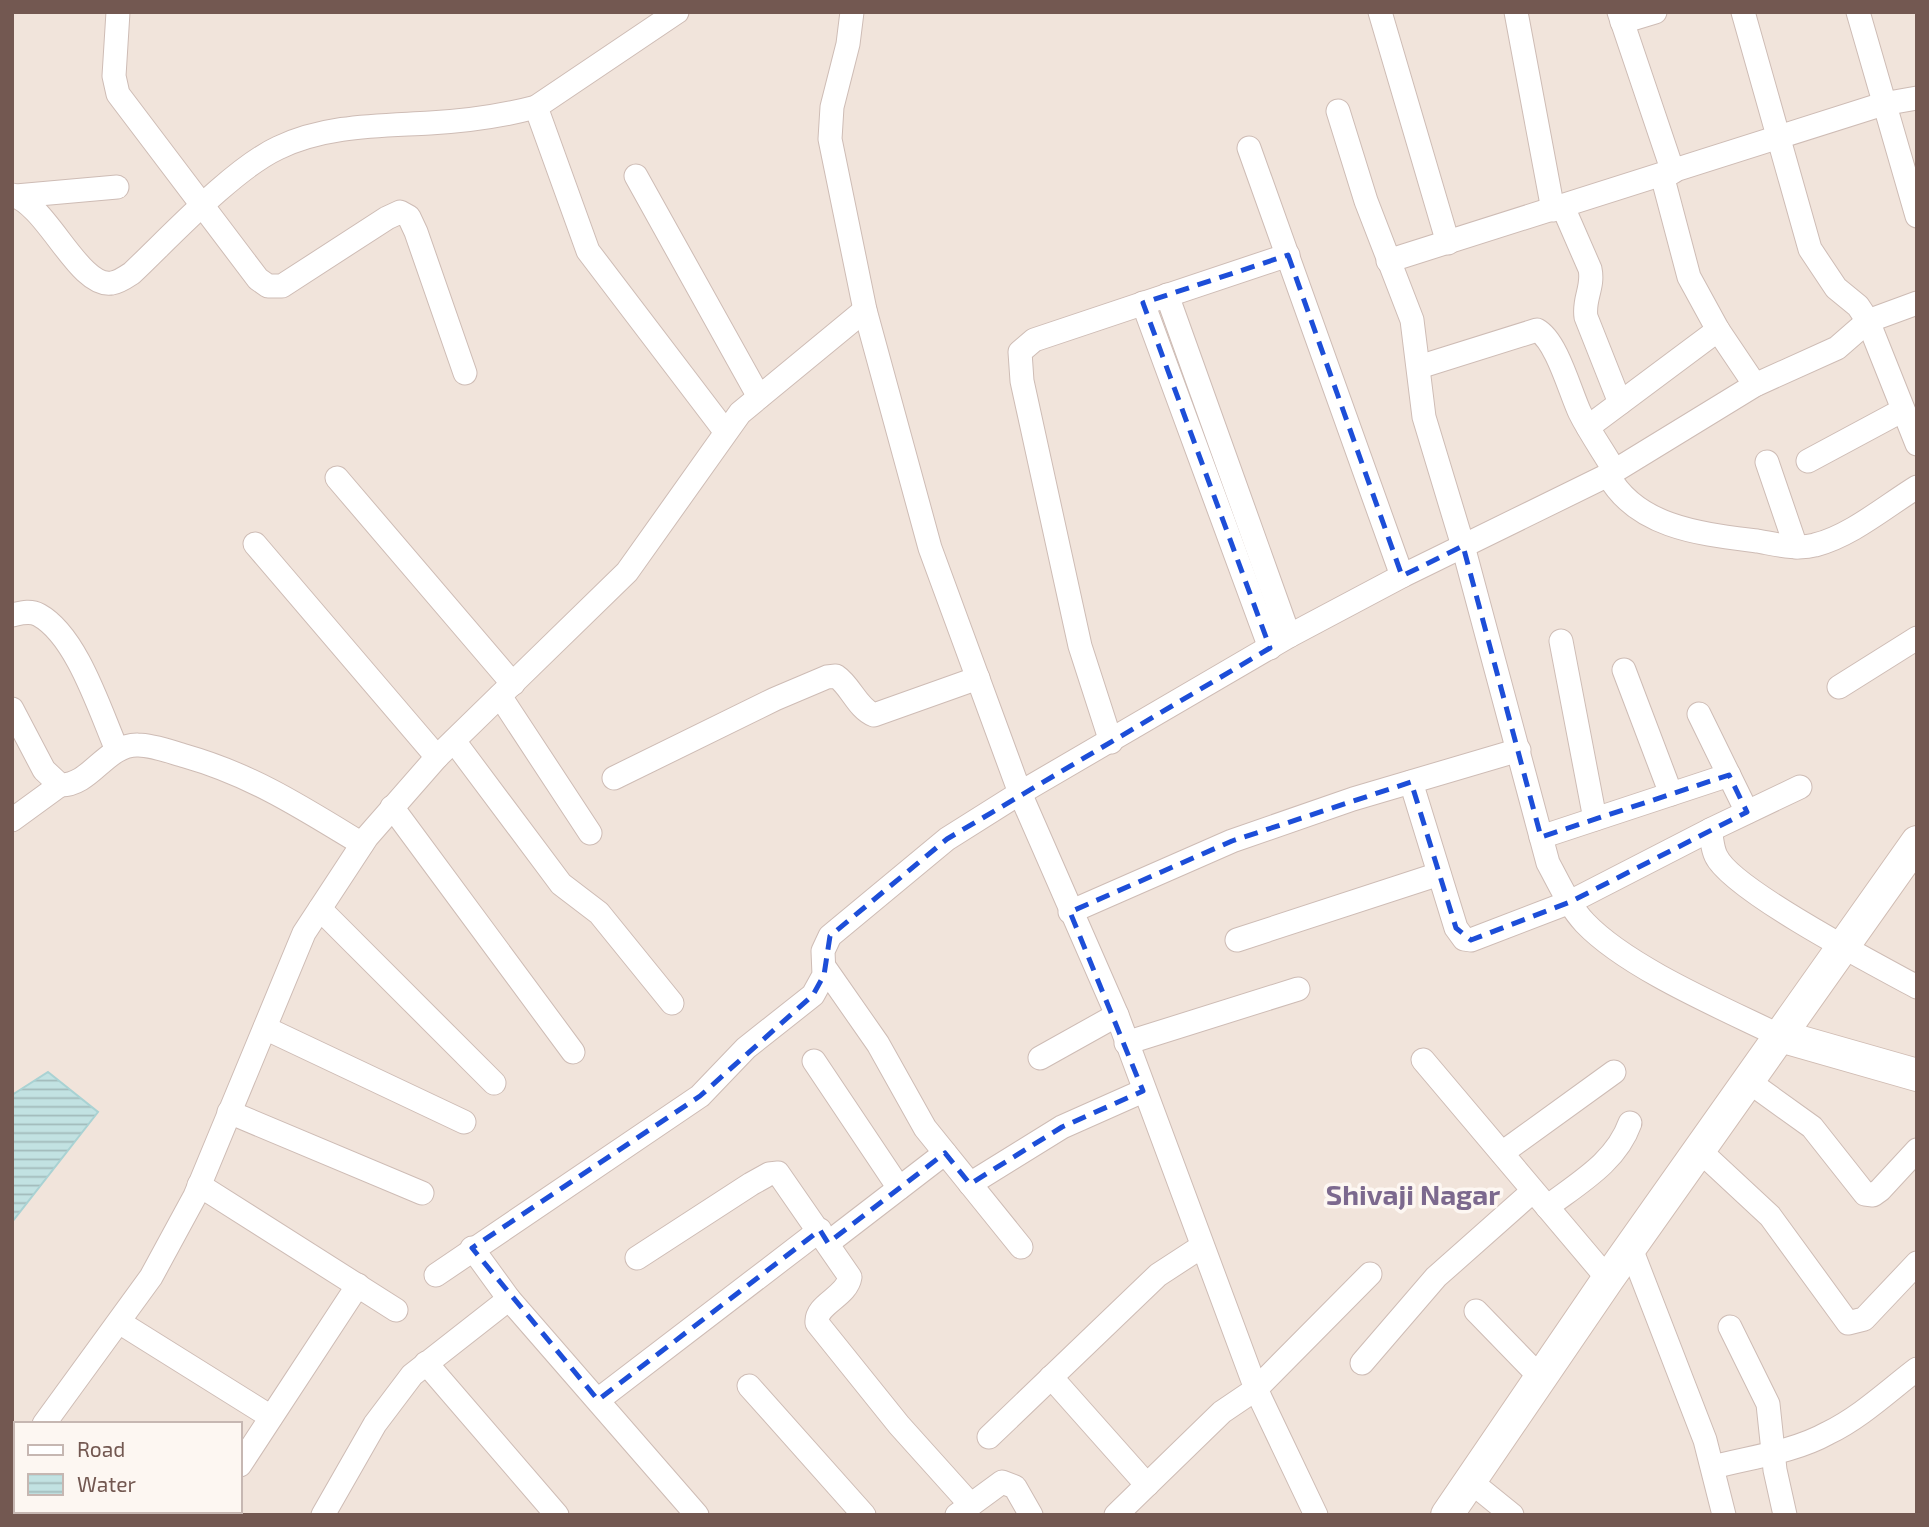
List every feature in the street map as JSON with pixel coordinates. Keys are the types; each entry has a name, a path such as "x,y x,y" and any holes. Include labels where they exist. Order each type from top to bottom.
{"street":[{"path":"118,12 114,76 118,94 258,279 268,286 282,286 400,212 409,217 465,373"},
{"path":"14,196 37,213 85,270 98,281 111,284 132,273 246,168 276,148 360,126 433,123 512,113 536,107 677,12"},
{"path":"852,12 848,44 832,107 830,139 865,310 930,548 1020,793 1117,1015 1143,1091 1256,1389 1316,1515"},
{"path":"1380,12 1448,243"},
{"path":"1516,12 1558,209 1590,269 1592,280 1584,305 1586,317 1620,403"},
{"path":"1655,12 1620,17 1667,174 1689,277 1718,330 1755,385"},
{"path":"1743,12 1810,249 1836,288 1858,306 1868,321 1917,444"},
{"path":"1858,12 1917,216"},
{"path":"1388,261 1883,104 1917,98"},
{"path":"536,107 588,251 725,430"},
{"path":"1338,111 1388,261 1412,320 1424,417 1463,546 1548,863 1570,902 1585,922 1612,946 1695,995 1780,1035 1917,1075"},
{"path":"1249,148 1402,576"},
{"path":"636,176 759,397"},
{"path":"14,196 117,187"},
{"path":"1111,742 1080,646 1019,364 1020,352 1034,340 1287,255"},
{"path":"1167,295 1216,432 1280,642"},
{"path":"1143,303 1194,441 1280,642"},
{"path":"436,1275 472,1248 700,1096 746,1048 813,995 825,968 825,943 841,925 947,839 1020,793 1280,642 1402,576 1611,472 1755,385 1829,353 1868,321 1917,303"},
{"path":"45,1422 151,1277 199,1185 304,933 362,844 445,749 627,572 725,430 759,397 865,310"},
{"path":"1419,367 1537,330 1545,334 1624,499 1671,526 1699,533 1797,547 1814,546 1837,537 1917,486"},
{"path":"1588,427 1718,330"},
{"path":"1808,461 1903,410"},
{"path":"1194,441 1216,432"},
{"path":"1767,462 1797,547"},
{"path":"337,478 507,690 590,833"},
{"path":"256,544 445,749 561,884 600,913 672,1003"},
{"path":"12,615 25,612 37,614 65,641 117,750"},
{"path":"1839,687 1917,638"},
{"path":"1561,641 1595,819"},
{"path":"1624,670 1671,794"},
{"path":"614,778 827,677 836,676 842,680 861,706 874,715 978,678"},
{"path":"12,709 49,779 60,785 70,785 83,778 117,750 137,744 229,768 275,791 362,844"},
{"path":"1699,714 1747,813"},
{"path":"1070,912 1232,841 1410,782 1519,750"},
{"path":"1541,837 1728,775"},
{"path":"1410,782 1456,928 1464,939 1471,940 1570,902 1800,787"},
{"path":"12,820 60,785"},
{"path":"392,807 573,1052"},
{"path":"1710,830 1715,855 1736,878 1843,947 1917,987"},
{"path":"1447,1515 1630,1246 1917,842"},
{"path":"1237,940 1439,874"},
{"path":"320,909 494,1083"},
{"path":"825,968 878,1044 915,1111 944,1153 1021,1247"},
{"path":"1126,1043 1298,989"},
{"path":"1040,1058 1117,1015"},
{"path":"265,1028 464,1122"},
{"path":"1423,1060 1608,1279"},
{"path":"814,1061 899,1188"},
{"path":"1502,1153 1614,1072"},
{"path":"1748,1081 1812,1127 1865,1194 1873,1195 1880,1190 1917,1150"},
{"path":"970,1184 1053,1132 1143,1091"},
{"path":"229,1112 422,1193"},
{"path":"1362,1363 1436,1277 1540,1199 1608,1160 1623,1140 1630,1123"},
{"path":"1699,1150 1770,1216 1848,1324 1864,1319 1916,1266"},
{"path":"598,1400 824,1237 899,1188 944,1153"},
{"path":"636,1258 768,1174 778,1174 850,1277 845,1291 819,1312 817,1323 964,1509 993,1486 1010,1483 1031,1515"},
{"path":"199,1185 396,1311"},
{"path":"1630,1246 1713,1467 1724,1515"},
{"path":"989,1437 1158,1275 1201,1247"},
{"path":"472,1248 509,1299 697,1515"},
{"path":"1116,1515 1222,1412 1256,1389 1370,1274"},
{"path":"242,1462 358,1285"},
{"path":"323,1515 375,1424 412,1375 509,1299"},
{"path":"1476,1311 1540,1377"},
{"path":"119,1322 271,1417"},
{"path":"1730,1327 1768,1404 1773,1451 1785,1515"},
{"path":"426,1363 557,1515"},
{"path":"1713,1467 1827,1434 1851,1420 1917,1369"},
{"path":"1051,1377 1147,1485"},
{"path":"750,1385 864,1515"},
{"path":"1470,1481 1512,1515"}],"highlighted area":[{"path":"1288,255 1402,576 1463,546 1541,837 1729,775 1747,812 1570,902 1471,940 1456,928 1411,782 1232,841 1070,912 1143,1091 1062,1127 970,1184 945,1153 828,1243 820,1230 598,1400 472,1248 700,1096 813,995 824,975 830,936 947,839 1270,648 1143,303"}],"shaded area":[{"path":"12,12 1917,12 1917,1515 12,1515"}],"water":[{"path":"48,1072 98,1112 12,1222 12,1095"}],"district":[{"name":"Shivaji Nagar","path":"1413,1194"}]}
